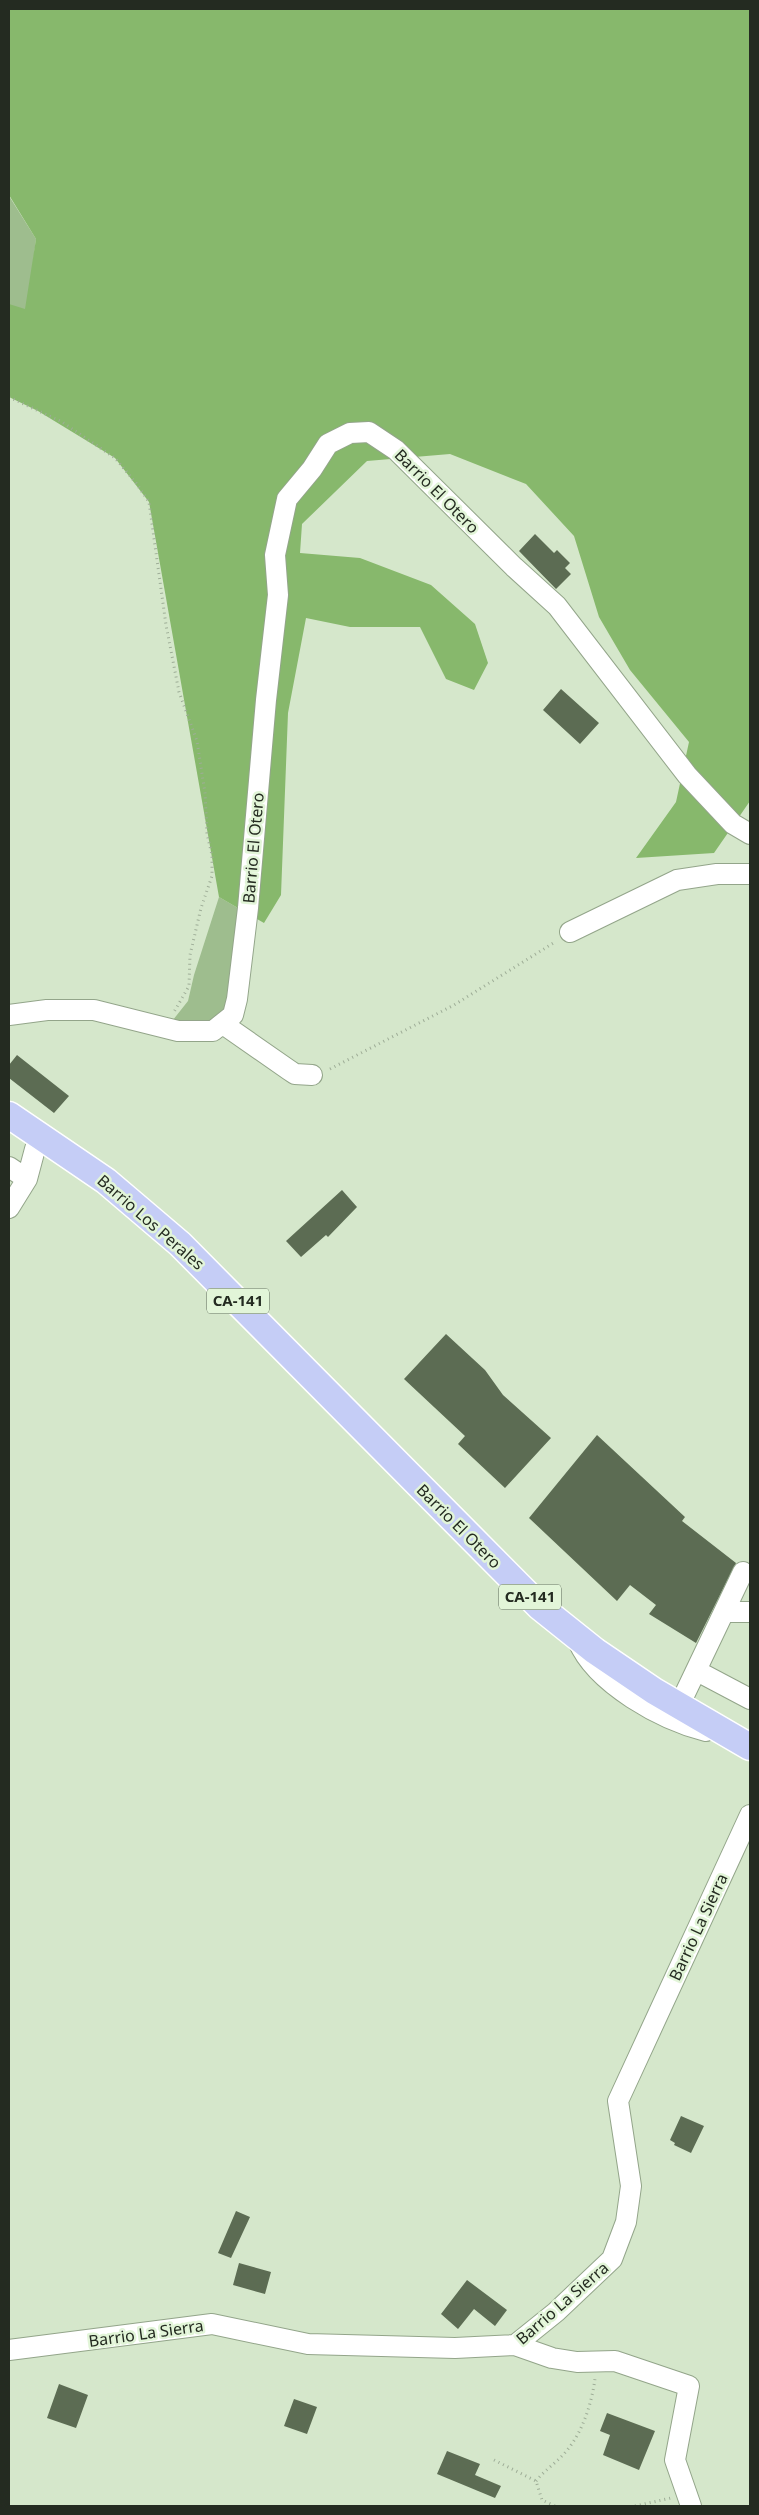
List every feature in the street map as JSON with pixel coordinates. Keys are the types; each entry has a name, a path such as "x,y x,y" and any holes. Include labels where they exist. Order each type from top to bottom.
{"main road":[{"name":"Barrio Los Perales","path":"9,1115 106,1180 180,1244 343,1408"},
{"name":"Barrio El Otero","path":"343,1408 540,1607 576,1637 654,1691 750,1747"}],"street":[{"name":"Barrio El Otero","path":"223,1024 232,1015 238,999 278,594 275,555 287,499 312,469 328,444 350,433 369,432 396,450 514,567 557,606 687,776 733,824 750,834"},
{"path":"570,932 677,880 717,874 750,874"},
{"path":"9,1015 47,1010 94,1010 178,1031 213,1031 223,1024 295,1074 312,1075"},
{"path":"9,1208 27,1179 35,1149 43,1138"},
{"path":"9,1167 27,1179"},
{"path":"679,1706 743,1572"},
{"path":"724,1612 750,1612"},
{"path":"576,1637 583,1652 593,1666 624,1692 685,1724 705,1731 724,1732"},
{"path":"697,1671 750,1698"},
{"name":"Barrio La Sierra","path":"9,2350 212,2324 308,2344 454,2348 515,2345 556,2312 612,2260 626,2222 631,2186 618,2101 750,1815"},
{"path":"515,2345 552,2358 577,2362 615,2361 689,2386 675,2460 688,2500"}],"path":[{"path":"9,397 62,422 115,458 149,502 166,625 179,692 197,741 205,793 207,834 212,856 211,881 201,908 190,955 190,986 176,1009 157,1027"},
{"path":"312,1075 338,1066 454,1005 570,932"},
{"path":"536,2481 562,2456 578,2434 590,2405 598,2362"},
{"path":"494,2460 536,2481 542,2500 555,2506"},
{"path":"635,2506 688,2500"}],"green space":[{"path":"9,9 750,9 750,801 714,853 636,858 676,802 689,742 630,670 599,617 574,536 526,484 450,454 367,461 302,524 300,553 360,558 431,585 475,624 488,663 474,690 446,679 420,627 350,627 306,618 288,713 281,895 264,923 219,897 149,502 115,458 38,411 9,397 9,304 25,309 36,239 9,195"},
{"path":"9,196 36,239 27,312 9,306"},
{"path":"219,897 243,911 225,1012 205,1022 192,1025 169,1025 188,1001 194,975"}],"building":[{"path":"535,534 554,553 557,550 570,563 565,568 571,574 556,589 519,551"},
{"path":"561,689 599,723 580,744 543,710"},
{"path":"17,1055 69,1096 54,1113 9,1078 9,1065"},
{"path":"342,1190 357,1207 328,1237 326,1235 301,1257 286,1241"},
{"path":"446,1334 485,1370 503,1395 551,1438 505,1488 458,1444 465,1436 404,1379"},
{"path":"597,1435 685,1517 682,1521 736,1563 696,1643 649,1614 656,1605 630,1585 617,1601 529,1518"},
{"path":"681,2116 704,2126 691,2153 674,2145 675,2143 670,2140"},
{"path":"236,2211 250,2217 231,2258 218,2253"},
{"path":"239,2263 271,2272 265,2294 233,2285"},
{"path":"467,2280 507,2310 495,2326 474,2309 458,2329 441,2314"},
{"path":"59,2384 88,2395 76,2428 47,2418"},
{"path":"294,2399 317,2407 307,2434 284,2426"},
{"path":"607,2413 655,2431 639,2470 603,2455 610,2435 600,2431"},
{"path":"447,2451 480,2464 475,2475 501,2486 495,2498 437,2474"}]}
